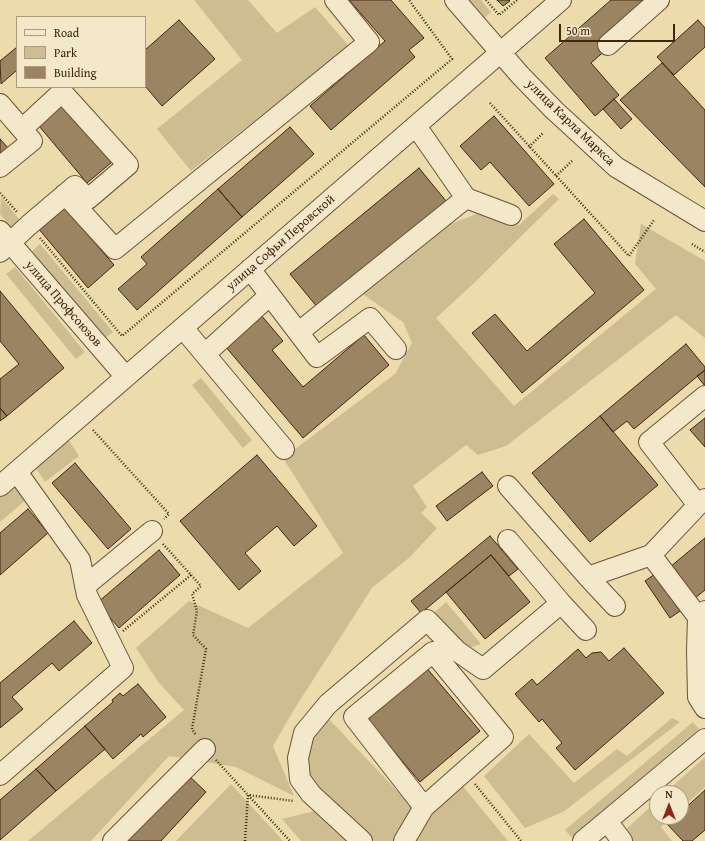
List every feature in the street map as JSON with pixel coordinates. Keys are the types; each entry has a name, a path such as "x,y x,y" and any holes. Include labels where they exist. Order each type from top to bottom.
{"street":[{"path":"65,194 115,249 369,42 335,0"},
{"name":"улица Карла Маркса","path":"455,0 520,75 554,110 616,167 705,221"},
{"name":"улица Софьи Перовской","path":"0,486 561,0"},
{"path":"608,45 659,0"},
{"path":"3,242 29,225 75,186 88,199 128,165 62,92 22,129"},
{"path":"0,104 32,141 0,167"},
{"path":"416,126 466,198 511,216"},
{"path":"299,332 466,198"},
{"name":"улица Профсоюзов","path":"3,242 126,377"},
{"path":"250,269 317,357 370,318 396,349"},
{"path":"205,354 270,295"},
{"path":"183,328 284,449"},
{"path":"588,577 651,555 702,502 649,442 705,396"},
{"path":"0,775 123,668 86,595 80,560 17,472"},
{"path":"508,486 615,606"},
{"path":"85,586 152,531"},
{"path":"508,540 561,603 586,630"},
{"path":"651,555 702,614 697,650 698,697 705,708"},
{"path":"362,841 311,794 300,779 298,758 304,733 328,704 427,620 457,651 483,669 561,603"},
{"path":"404,841 424,807 504,737 433,652 354,717 424,807"},
{"path":"583,841 705,739"},
{"path":"113,841 205,749"},
{"path":"607,821 622,841"}],"path":[{"path":"0,193 29,225 122,336 452,59 409,0"},
{"path":"486,0 499,15 517,0"},
{"path":"490,103 628,256 654,220"},
{"path":"529,147 543,133"},
{"path":"556,176 572,161"},
{"path":"692,244 705,252"},
{"path":"93,430 169,514 152,531 201,586 192,594 197,611 193,635 206,649 192,729 205,749 290,841"},
{"path":"110,642 191,574"},
{"path":"464,771 521,841"},
{"path":"248,795 322,804"},
{"path":"245,841 248,795"}],"green space":[{"path":"194,0 248,0 277,33 315,7 349,46 191,171 157,129 242,60"},
{"path":"463,0 481,0 491,12 480,22"},
{"path":"553,194 559,199 472,285 436,318 514,406 656,289 635,264 641,224 705,261 705,338 676,315 506,446 478,455 466,445 413,486 427,507 421,513 437,528 410,557 372,588 295,708 273,746 294,796 236,767 169,756 91,841 28,841 184,710 159,683 136,648 189,601 248,628 343,553 283,458 395,374 412,343 403,322 361,293 412,239 479,213 519,225"},
{"path":"1,197 24,225 15,232 0,214"},
{"path":"40,244 113,332 105,338 32,251"},
{"path":"15,267 85,352 76,359 6,274"},
{"path":"201,378 252,440 243,448 192,385"},
{"path":"66,436 79,456 45,482 34,465"},
{"path":"12,482 27,499 0,522 0,491"},
{"path":"446,602 481,644 472,647 463,646 435,612"},
{"path":"327,717 417,812 396,841 374,841 308,779 307,745"},
{"path":"672,718 680,722 563,812 525,828 484,776 529,734 574,783 617,749 627,756"},
{"path":"693,722 699,729 571,837 565,830"},
{"path":"705,757 705,787 689,802 689,785 674,785"},
{"path":"231,784 283,841 176,841"},
{"path":"461,784 508,841 411,841 418,824"},
{"path":"649,808 649,825 663,825 661,827 672,841 613,841"},
{"path":"318,810 350,841 301,841 282,819"}],"building":[{"path":"349,0 391,0 424,38 409,50 415,57 331,130 310,106 385,41"},
{"path":"497,0 509,0 510,1 503,6"},
{"path":"611,0 662,0 591,63 619,95 595,116 545,58"},
{"path":"179,20 215,59 162,106 146,87 146,49"},
{"path":"698,20 705,28 705,47 674,75 657,57"},
{"path":"16,48 16,71 1,84 0,61"},
{"path":"662,63 705,110 705,187 620,100"},
{"path":"614,99 632,119 621,129 603,109"},
{"path":"63,105 112,162 87,183 39,126"},
{"path":"494,116 554,184 529,206 490,162 481,170 460,146"},
{"path":"290,127 314,154 242,217 218,189"},
{"path":"0,139 9,149 0,157"},
{"path":"419,168 446,201 318,308 290,274"},
{"path":"218,189 242,217 137,310 118,289 147,264 141,257"},
{"path":"63,206 114,265 88,288 38,228"},
{"path":"584,219 644,290 522,393 472,333 495,314 527,351 595,293 554,244"},
{"path":"0,291 64,368 7,416 0,408 0,379 19,364 0,341"},
{"path":"261,315 283,341 272,350 303,387 364,335 389,365 303,438 225,346"},
{"path":"686,344 705,367 705,370 634,429 627,421 613,432 600,416"},
{"path":"705,370 705,386 697,376"},
{"path":"0,408 7,416 0,421"},
{"path":"600,416 658,485 590,542 532,473"},
{"path":"705,418 705,447 690,430"},
{"path":"257,455 317,526 294,546 277,526 245,553 261,571 239,590 180,521"},
{"path":"75,463 131,529 108,549 52,483"},
{"path":"482,472 493,486 447,521 436,506"},
{"path":"28,509 48,533 0,575 0,533"},
{"path":"490,536 518,569 509,576 491,555 421,613 411,601"},
{"path":"705,538 705,590 695,598 670,567"},
{"path":"159,550 180,575 119,628 97,603"},
{"path":"491,555 530,602 485,639 446,592"},
{"path":"655,574 680,611 670,618 645,581"},
{"path":"74,621 92,643 59,671 52,663 12,697 23,709 0,728 0,683"},
{"path":"624,648 664,693 575,770 556,748 562,743 542,719 539,722 515,694 532,679 537,685 578,649 586,658 592,653 601,652 609,661"},
{"path":"425,666 480,731 420,782 365,717"},
{"path":"138,684 166,717 143,737 141,734 113,759 85,726 113,702 112,700 120,693 123,696"},
{"path":"85,726 105,749 56,791 36,769"},
{"path":"36,769 56,791 0,840 0,800"},
{"path":"187,774 206,792 161,841 126,841"},
{"path":"705,790 705,830 692,841 683,841 668,825 689,825 689,805"}]}
